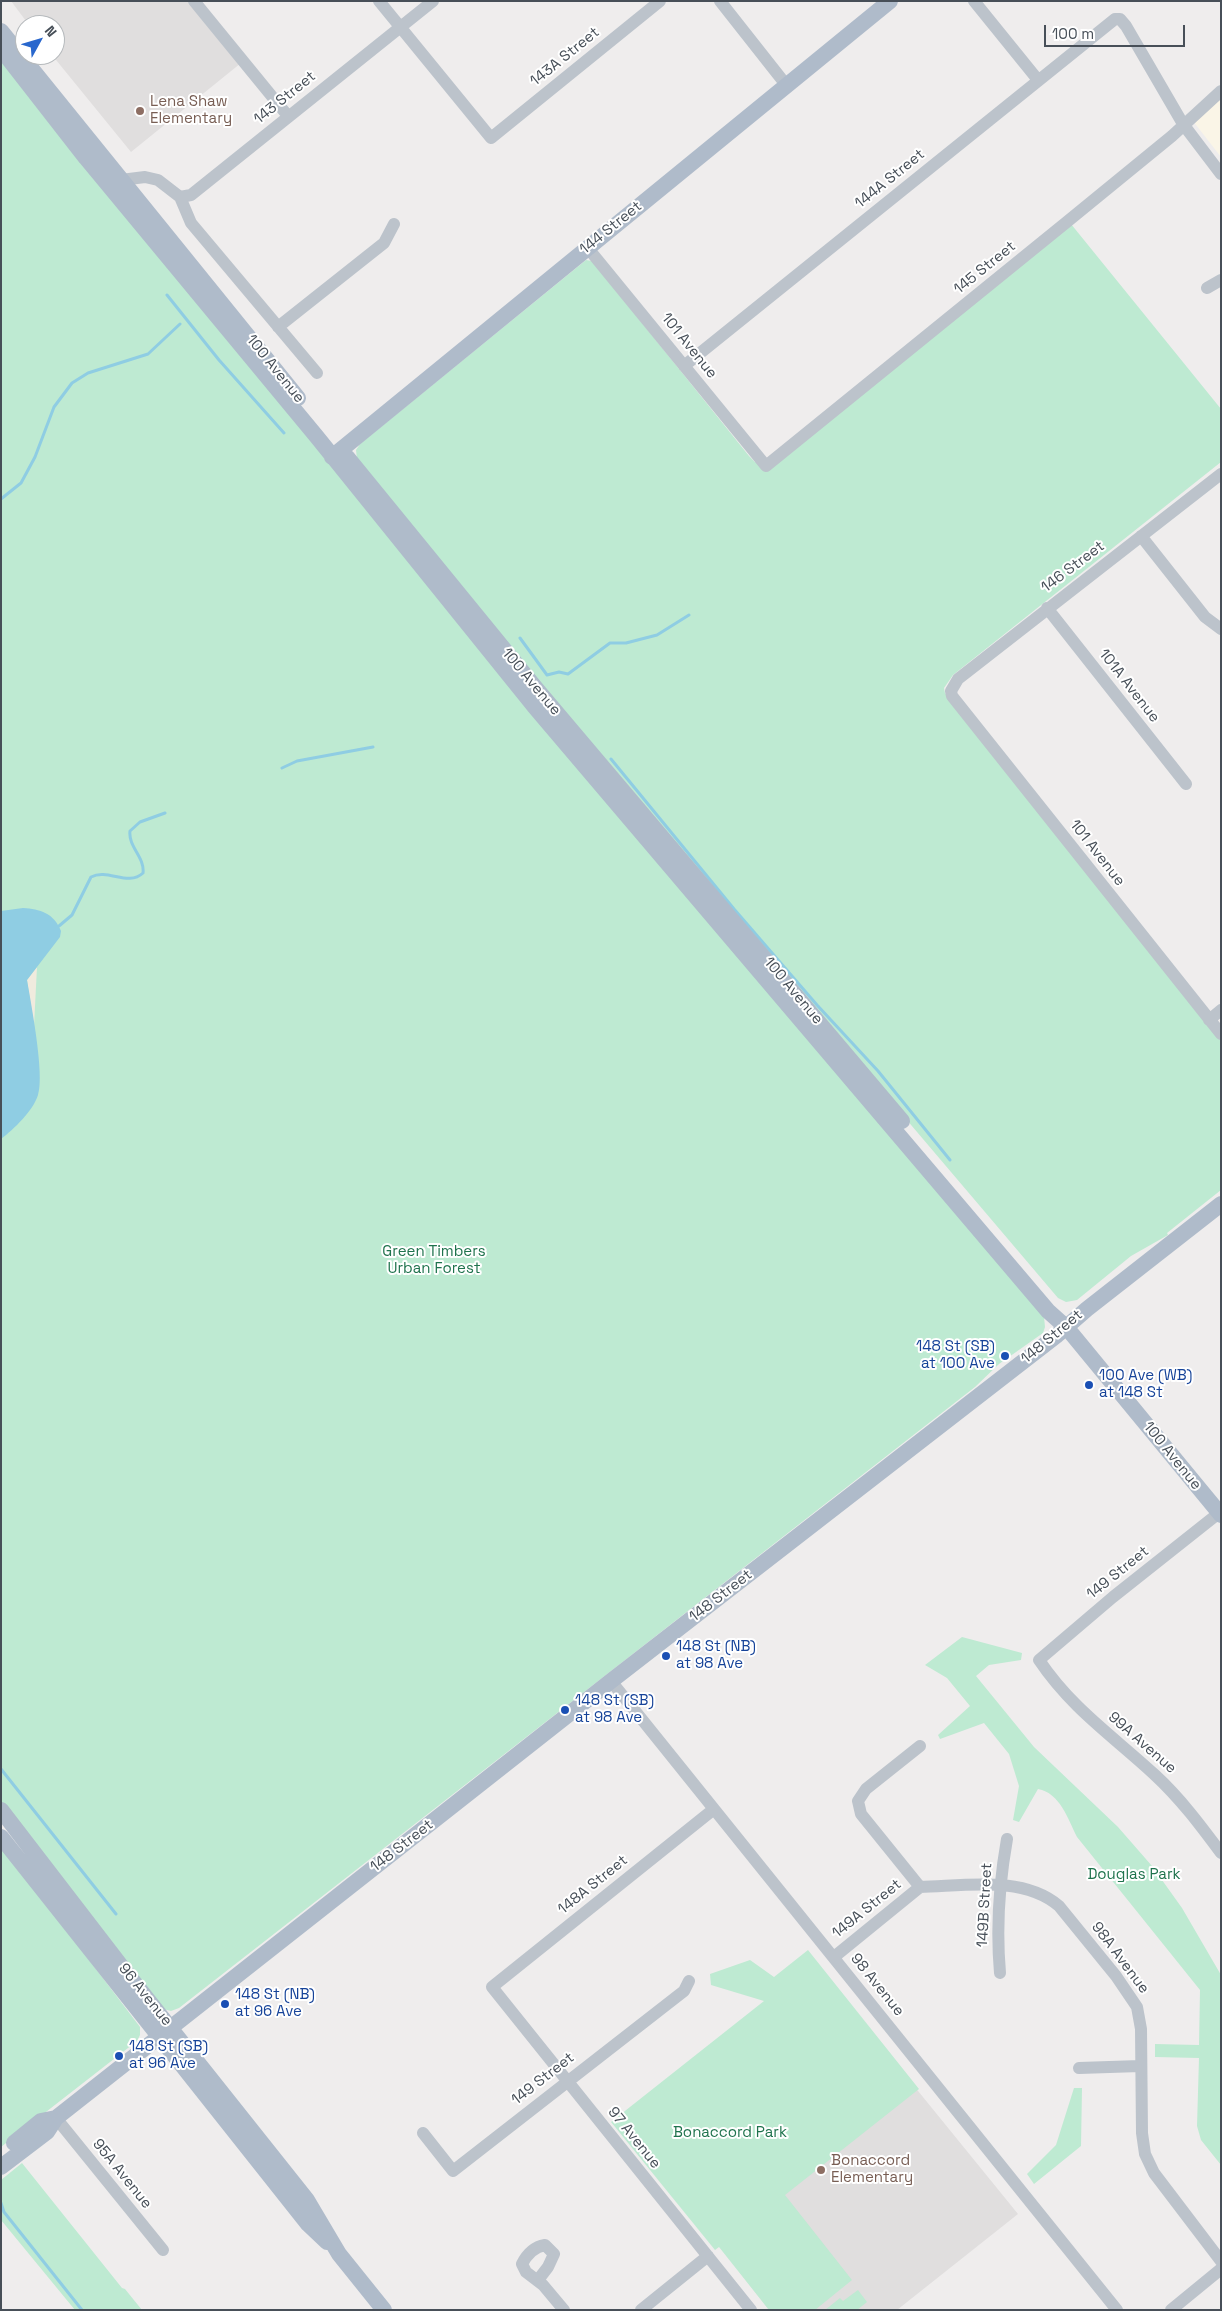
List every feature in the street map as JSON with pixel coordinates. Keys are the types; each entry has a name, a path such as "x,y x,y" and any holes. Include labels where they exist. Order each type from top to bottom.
{"main road":[{"name":"144 Street","path":"337,453 890,1"},
{"name":"100 Avenue","path":"1,31 118,187 337,453 1056,1304 1067,1328 1220,1514"},
{"name":"100 Avenue","path":"1,49 44,106 118,187 134,196 337,453"},
{"name":"148 Street","path":"1,2167 47,2132 56,2118 611,1681 1067,1328 1085,1310 1221,1204"},
{"name":"96 Avenue","path":"1,1810 165,2032"},
{"name":"96 Avenue","path":"1,1837 307,2200 339,2254 384,2310"},
{"name":"148 Street","path":"1,2154 41,2121 56,2118"}],"street":[{"path":"194,1 288,116"},
{"path":"379,1 400,28"},
{"name":"143 Street","path":"180,197 191,195 433,1"},
{"name":"143A Street","path":"400,28 491,138 660,1"},
{"path":"720,1 787,86"},
{"path":"974,1 1038,80"},
{"name":"144A Street","path":"684,366 1107,24 1118,19 1126,26 1183,124"},
{"name":"145 Street","path":"766,466 991,285 1221,91"},
{"path":"1183,124 1221,174"},
{"path":"118,187 145,177 169,187 180,197"},
{"path":"134,196 155,180"},
{"name":"100 Avenue","path":"180,197 191,222 317,373"},
{"path":"278,327 384,243 394,224"},
{"name":"101 Avenue","path":"587,247 766,466"},
{"path":"1207,288 1221,280"},
{"name":"146 Street","path":"951,690 958,679 1046,608 1221,474"},
{"path":"1141,536 1205,617 1221,629"},
{"name":"101A Avenue","path":"1046,608 1186,784"},
{"name":"101 Avenue","path":"951,690 957,702 1221,1034"},
{"path":"1210,1020 1221,1010"},
{"name":"149 Street","path":"1039,1660 1113,1597 1220,1514"},
{"name":"99A Avenue","path":"1039,1660 1049,1675 1084,1714 1154,1774 1176,1796 1221,1853"},
{"name":"98 Avenue","path":"611,1681 1117,2310"},
{"path":"920,1746 866,1789 858,1802 861,1814 920,1887"},
{"name":"148A Street","path":"492,1987 714,1809"},
{"name":"149B Street","path":"1000,1973 997,1937 999,1885 1007,1839"},
{"name":"98A Avenue","path":"920,1887 999,1885 1035,1891 1049,1897 1059,1906 1116,1976 1138,2007 1141,2029 1142,2133 1145,2154 1154,2173 1221,2261"},
{"name":"149A Street","path":"834,1958 920,1887"},
{"name":"149 Street","path":"423,2133 453,2172 684,1991 689,1980"},
{"name":"97 Avenue","path":"492,1987 750,2310"},
{"path":"1079,2068 1140,2066"},
{"name":"95A Avenue","path":"56,2118 163,2250"},
{"path":"641,2310 708,2256"},
{"path":"1171,2310 1221,2269"},
{"path":"538,2280 564,2310"}],"shaded area":[{"name":"Lena Shaw Elementary","path":"11,1 189,1 241,63 131,152 60,65 65,65 65,15 22,15"},
{"path":"1221,99 1221,157 1193,121"},
{"name":"Bonaccord Elementary","path":"819,1969 1018,2214 897,2310 769,2310 626,2126"}],"green space":[{"name":"Green Timbers Urban Forest","path":"1,56 1044,1317 1045,1327 1043,1333 999,1364 975,1387 179,2008 171,2011 163,2009 1,1804"},
{"path":"1071,224 1221,409 1221,462 953,675 944,688 945,693 1221,1037 1221,1190 1167,1233 1168,1235 1131,1256 1077,1300 1066,1302 1058,1298 647,814 357,459 356,450 360,444 586,260 592,261 597,267 749,456 755,462 761,463"},
{"name":"Douglas Park","path":"962,1637 1022,1653 1021,1660 989,1665 976,1676 1034,1747 1118,1827 1152,1866 1182,1908 1221,1975 1221,2165 1201,2140 1197,2126 1199,2058 1155,2057 1155,2044 1199,2045 1200,1990 1077,1837 1058,1801 1046,1791 1038,1789 1019,1822 1013,1820 1019,1786 1009,1754 984,1723 940,1739 938,1735 970,1706 947,1678 925,1665"},
{"path":"1,1844 140,2027 140,2035 137,2041 1,2147"},
{"name":"Bonaccord Park","path":"808,1950 919,2089 785,2195 852,2280 815,2310 769,2310 719,2247 715,2250 611,2122 764,2001 711,1985 710,1974 750,1960 774,1977"},
{"path":"1074,2088 1082,2088 1081,2146 1034,2184 1027,2174 1056,2145"},
{"path":"22,2163 122,2288 125,2289 142,2310 75,2310 1,2220 1,2180"},
{"path":"858,2290 867,2302 857,2310 825,2310 840,2298 843,2301"}],"sand":[{"path":"37,967 34,1026 27,980"}],"water":[{"path":"23,908 35,909 46,913 54,920 61,931 60,937 27,980 39,1056 40,1086 38,1095 28,1113 1,1139 1,911"}],"waterway":[{"path":"167,295 219,360 284,433"},
{"path":"1,499 21,483 35,457 54,407 72,383 88,373 148,354 180,324"},
{"path":"520,638 547,675 559,672 568,674 610,643 626,643 657,635 689,615"},
{"path":"282,768 297,761 373,747"},
{"path":"611,759 734,909 817,1005 878,1071 950,1160"},
{"path":"59,926 72,915 91,877 104,875 131,878 143,873 142,862 131,842 130,831 140,822 165,813"},
{"path":"1,1769 116,1914"},
{"path":"1,2203 4,2212 82,2310"}],"place":[{"name":"Lena Shaw Elementary","path":"140,111"},
{"name":"148 St (SB) at 100 Ave","path":"1005,1356"},
{"name":"100 Ave (WB) at 148 St","path":"1089,1385"},
{"name":"148 St (NB) at 98 Ave","path":"666,1656"},
{"name":"148 St (SB) at 98 Ave","path":"565,1710"},
{"name":"148 St (NB) at 96 Ave","path":"225,2004"},
{"name":"148 St (SB) at 96 Ave","path":"119,2056"},
{"name":"Bonaccord Elementary","path":"821,2170"}]}
